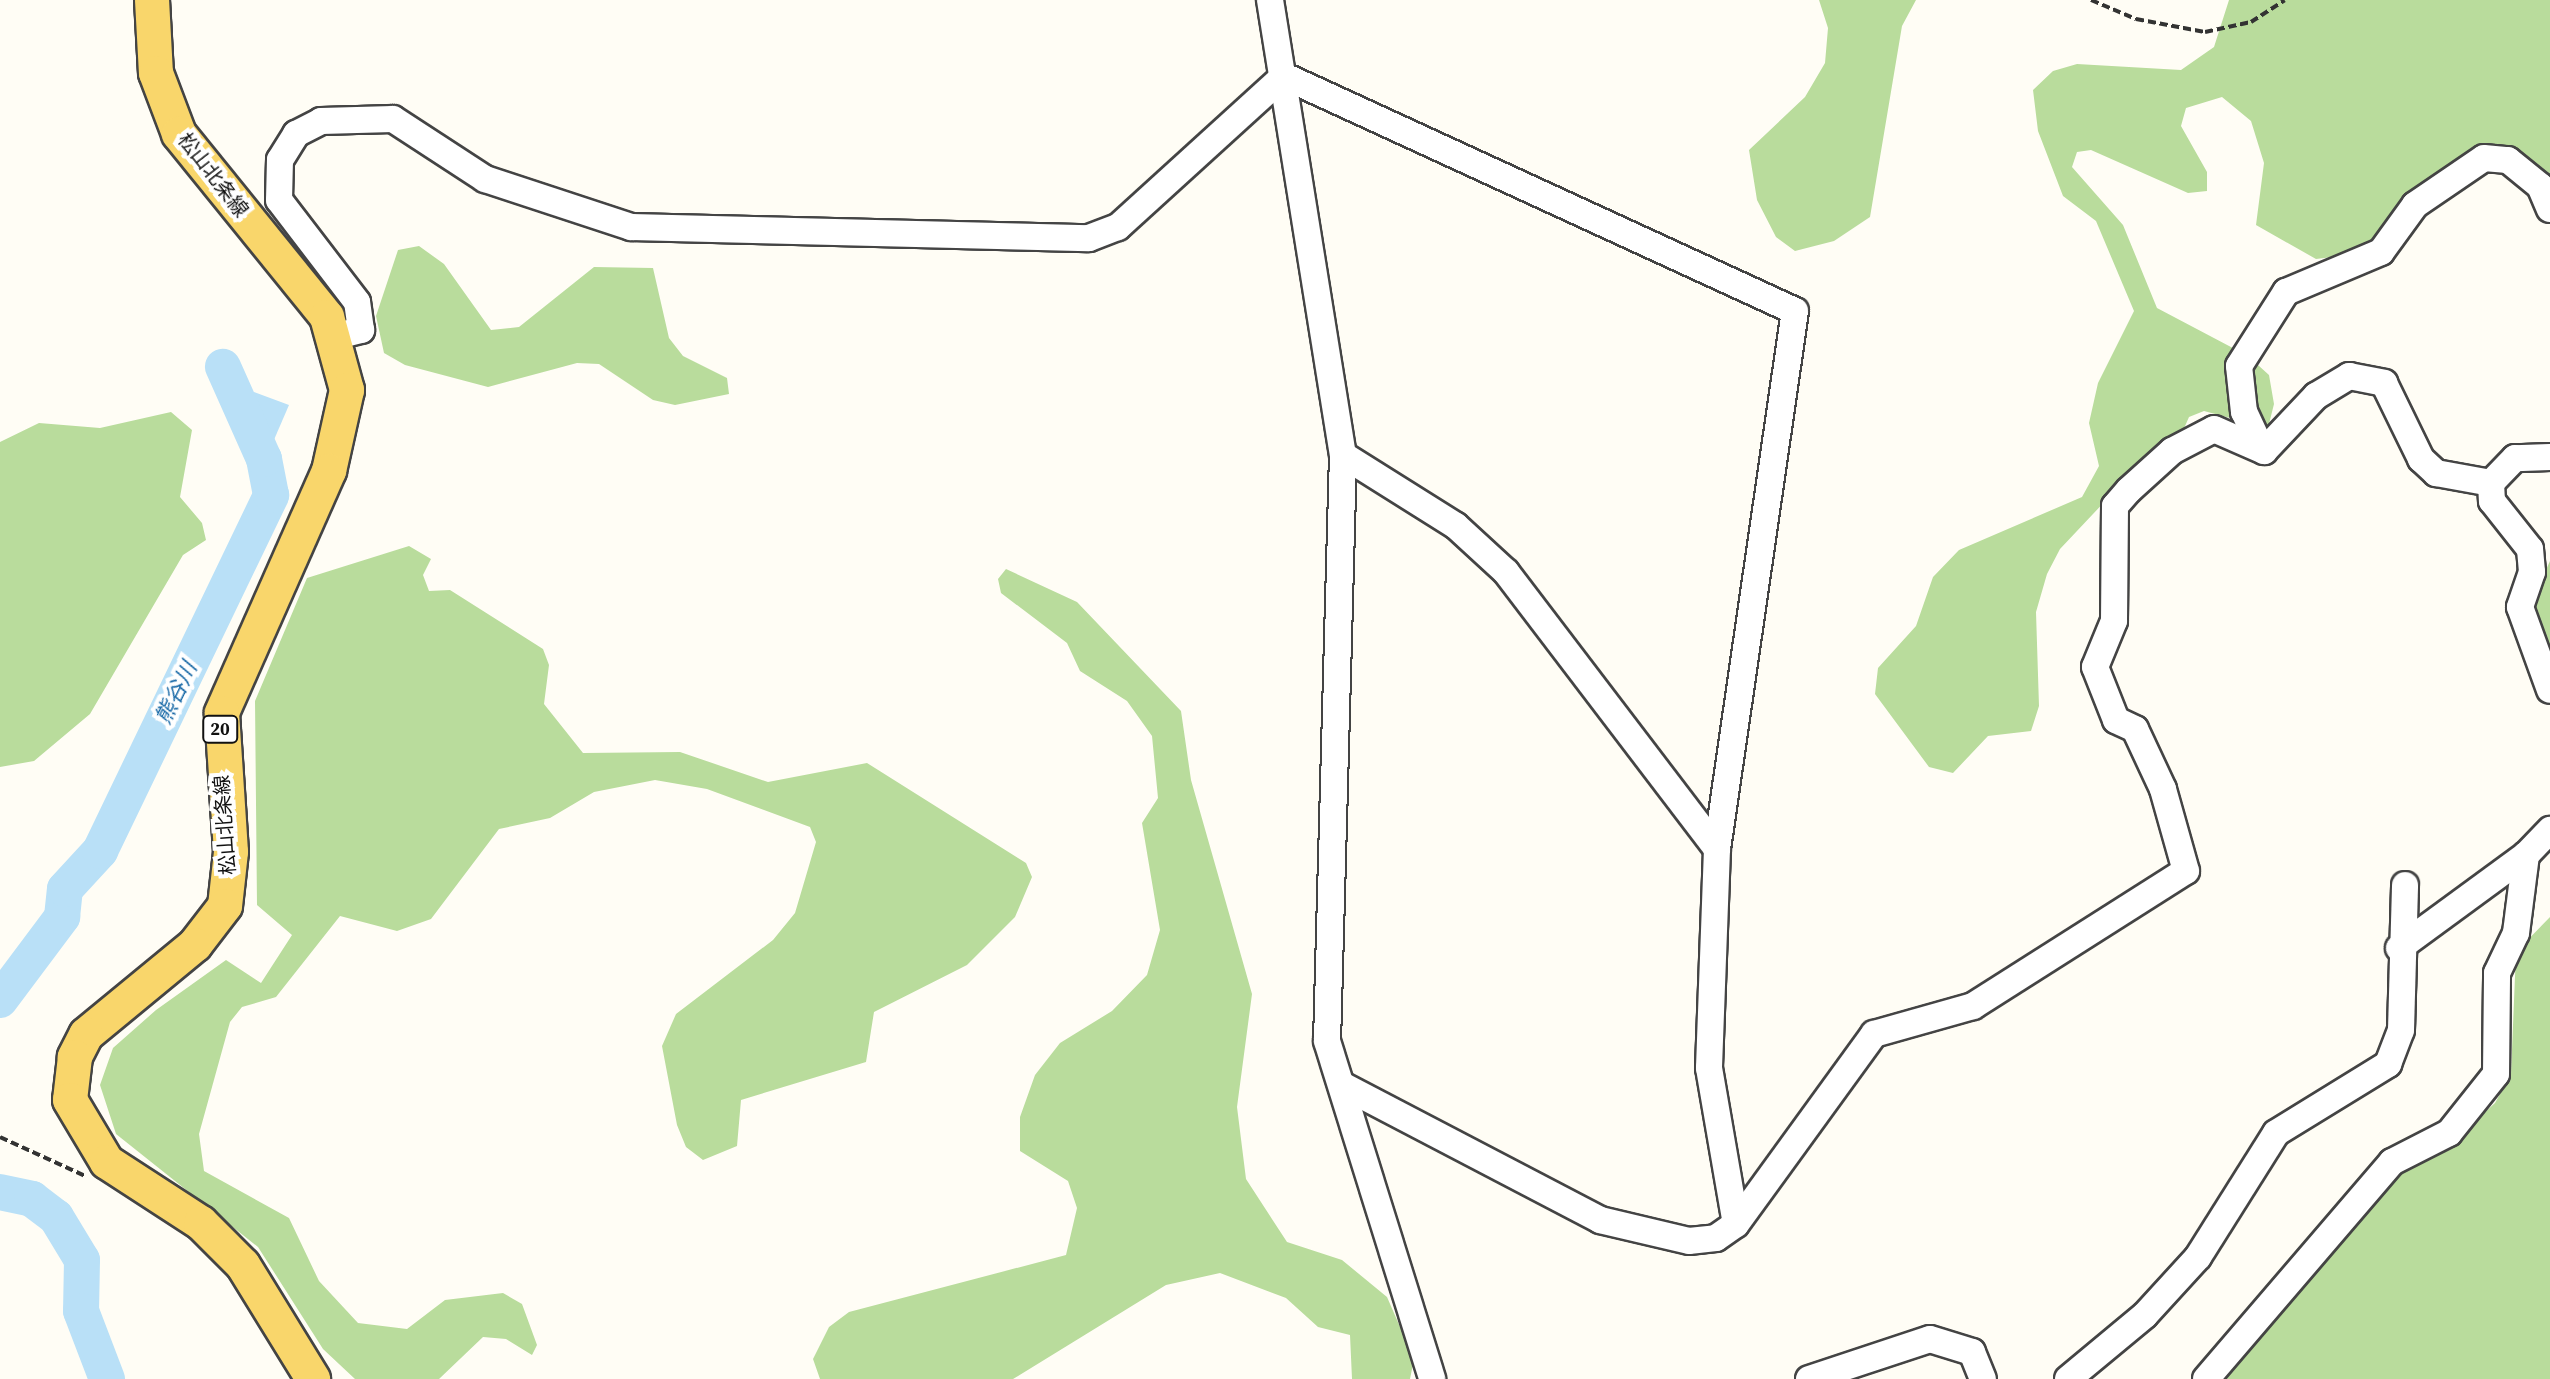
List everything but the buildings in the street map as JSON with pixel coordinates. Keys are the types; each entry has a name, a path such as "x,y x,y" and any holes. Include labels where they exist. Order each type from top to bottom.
{"main road":[{"name":"松山北条線","path":"152,0 156,73 179,134 294,271 337,336 347,390 338,446 222,713 231,852 225,906 195,945 86,1035 69,1077 70,1100 91,1144 224,1243 313,1379"}],"street":[{"path":"1270,0 1343,455 1323,996 1327,1041 1432,1379"},
{"path":"337,336 361,330 357,302 279,200 280,160 296,134 321,121 393,119 485,179 631,227 1089,238 1118,227 1284,76"},
{"path":"1284,76 1795,311 1717,849 1709,1068 1736,1224"},
{"path":"2264,451 2244,412 2239,366 2286,292 2381,252 2415,205 2484,158 2508,160 2540,186 2550,209"},
{"path":"2264,451 2316,396 2349,376 2367,376 2395,397 2421,459 2436,473 2491,483"},
{"path":"1342,1085 1600,1220 1689,1241 1716,1238 1736,1224 1874,1034 1973,1006 2186,871 2163,789 2135,729 2116,720 2099,690 2095,667 2114,621 2115,506 2196,435 2232,431 2264,451"},
{"path":"1343,455 1456,526 1506,572 1717,849"},
{"path":"2550,457 2515,458 2491,483 2492,501 2530,549 2532,572 2520,607 2550,690"},
{"path":"2399,948 2526,855 2550,830"},
{"path":"2206,1379 2392,1162 2449,1133 2496,1074 2497,973 2516,933 2526,855"},
{"path":"2068,1379 2145,1315 2198,1257 2276,1133 2388,1064 2401,1030 2399,948 2405,885"},
{"path":"1809,1379 1930,1339 1972,1352 1983,1379"}],"path":[{"path":"2091,0 2136,19 2205,32 2251,22 2285,0"}],"green space":[{"path":"1819,0 1916,0 1902,26 1870,217 1834,241 1795,251 1776,237 1757,200 1749,150 1805,97 1825,63 1828,28"},
{"path":"2229,0 2550,0 2550,195 2538,177 2477,161 2366,253 2316,259 2256,225 2264,163 2251,121 2222,97 2186,108 2181,126 2207,172 2207,191 2188,193 2091,150 2077,152 2072,167 2123,225 2157,308 2248,356 2269,375 2274,404 2268,428 2204,411 2189,417 2182,433 2126,479 2060,549 2047,574 2036,612 2039,706 2031,731 1988,736 1953,773 1929,767 1875,694 1878,668 1916,626 1933,577 1959,550 2082,497 2099,466 2089,423 2098,383 2134,311 2096,221 2063,196 2038,131 2033,90 2053,71 2077,64 2181,70 2214,47"},
{"path":"419,246 444,264 491,330 519,327 594,267 653,268 669,338 683,356 727,378 729,394 675,405 653,400 599,364 577,363 488,387 405,365 384,353 376,316 398,250"},
{"path":"171,412 192,430 180,497 202,523 206,540 183,555 90,714 34,761 0,767 0,442 39,423 100,428"},
{"path":"409,546 431,559 423,575 429,591 450,590 543,649 549,665 544,704 583,753 680,752 768,782 867,763 1026,863 1032,877 1015,917 967,965 874,1012 866,1062 741,1100 737,1146 703,1160 686,1147 677,1125 662,1046 676,1014 773,940 795,913 816,842 810,827 707,789 655,780 594,792 550,818 499,829 431,919 397,931 340,916 276,997 242,1007 230,1022 199,1134 204,1171 289,1218 319,1281 358,1323 407,1329 445,1300 503,1293 522,1304 537,1345 532,1355 506,1339 483,1337 439,1379 355,1379 323,1349 258,1247 116,1134 100,1085 113,1048 156,1010 226,960 261,983 292,935 257,905 255,701 307,578"},
{"path":"2550,561 2550,664 2532,601"},
{"path":"1006,569 1077,602 1181,711 1191,780 1252,994 1237,1107 1246,1179 1287,1242 1342,1260 1387,1297 1414,1359 1410,1379 1352,1379 1350,1335 1318,1327 1286,1298 1220,1273 1166,1285 1013,1379 820,1379 813,1359 829,1327 849,1312 1066,1255 1077,1208 1068,1181 1020,1151 1020,1117 1035,1075 1060,1043 1112,1011 1147,975 1160,930 1142,823 1158,798 1152,736 1127,701 1080,671 1067,643 1001,593 998,579"},
{"path":"2550,917 2550,1379 2221,1379 2395,1176 2454,1141 2495,1103 2511,1074 2516,952"}],"water":[{"path":"254,392 289,405 270,449 247,408"}],"waterway":[{"name":"熊谷川","path":"0,1000 62,917 65,889 100,851 271,495 264,459 223,367"},
{"name":"熊谷川","path":"0,1192 32,1199 56,1217 82,1260 81,1311 107,1379"}]}
